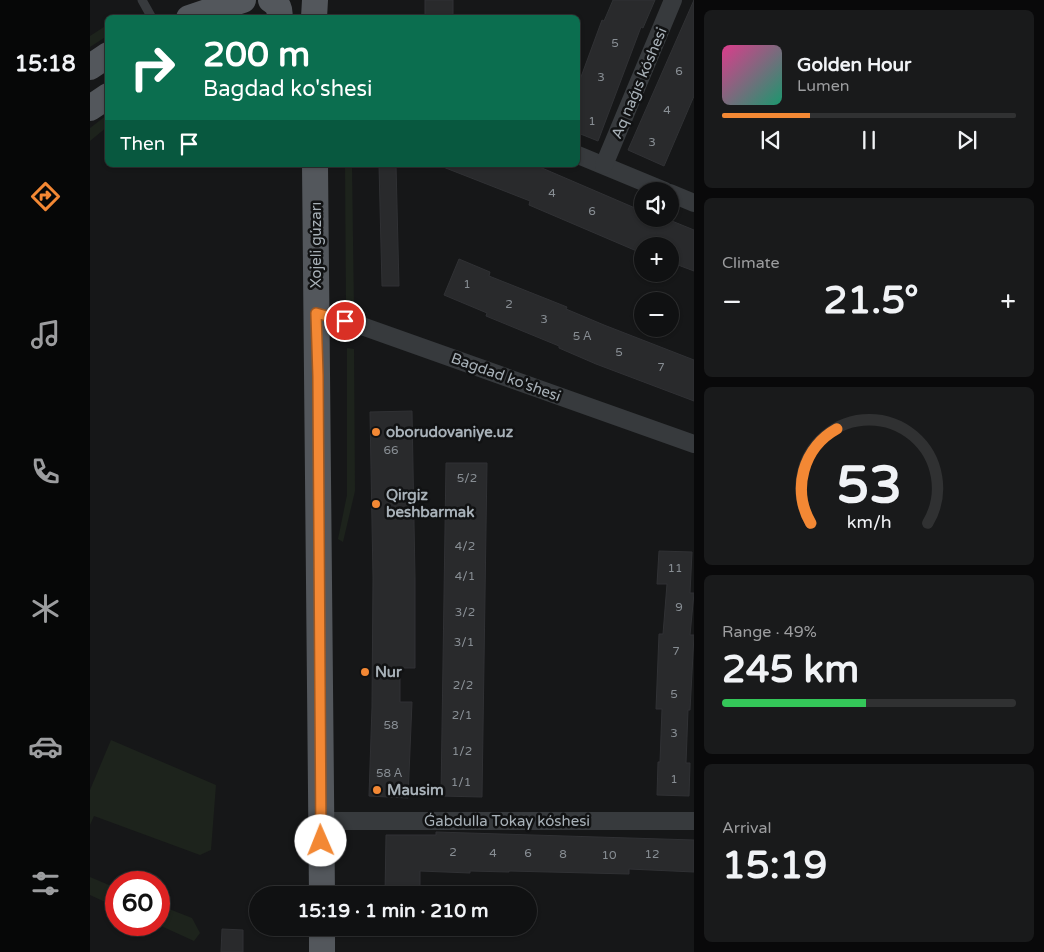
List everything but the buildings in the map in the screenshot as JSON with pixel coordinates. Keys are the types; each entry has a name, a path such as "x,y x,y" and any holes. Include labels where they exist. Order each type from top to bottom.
{"main road":[{"path":"198,15 243,0"},
{"path":"271,0 276,3 280,15"},
{"path":"314,0 314,15"},
{"path":"90,66 105,57"},
{"path":"90,108 105,98"},
{"name":"Xojeli gúzarı","path":"315,167 322,886"},
{"path":"322,936 322,952"}],"street":[{"name":"Aq naǵıs kóshesi","path":"604,165 673,0"},
{"path":"580,157 644,182"},
{"path":"679,197 694,203"},
{"name":"Bagdad ko'shesi","path":"316,313 359,325 694,444"},
{"name":"Ǵabdulla Tokay kóshesi","path":"321,821 694,821"}],"lane":[{"path":"142,0 150,15"}],"shaded area":[{"path":"105,26 105,37 90,47 90,36"},
{"path":"105,117 105,129 90,141 90,128"},
{"path":"345,167 352,167 354,311 346,308"},
{"path":"347,348 354,349 355,491 343,542 338,539 347,495"},
{"path":"111,740 216,785 211,850 200,855 94,816 90,825 90,790"},
{"path":"90,877 105,883 105,902 90,895"},
{"path":"170,909 192,918 200,933 194,941 170,930"}],"place":[{"name":"oborudovaniye.uz","path":"376,432"},
{"name":"Qirgiz beshbarmak","path":"376,504"},
{"name":"Nur","path":"365,672"},
{"name":"Mausim","path":"377,790"}],"route":[{"path":"321,841 316,313 345,321"}]}
